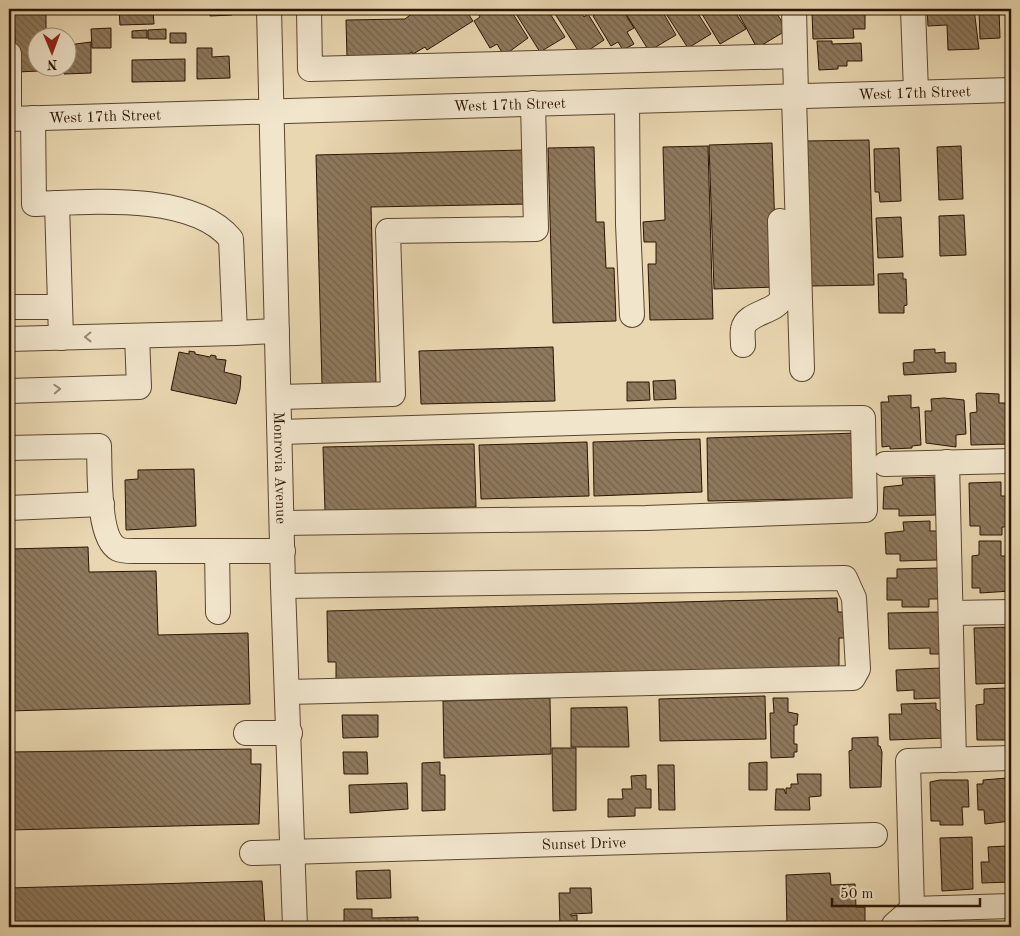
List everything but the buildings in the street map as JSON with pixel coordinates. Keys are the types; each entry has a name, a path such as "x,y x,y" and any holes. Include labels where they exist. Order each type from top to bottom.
{"street":[{"name":"Monrovia Avenue","path":"269,9 282,523 295,927"},
{"path":"309,9 310,69 795,56"},
{"path":"744,344 742,329 746,322 777,304 782,298 789,96 795,56 794,9"},
{"path":"913,9 916,92"},
{"path":"9,54 9,119"},
{"name":"West 17th Street","path":"9,119 1011,90"},
{"path":"789,96 802,369"},
{"path":"627,100 628,224 632,314"},
{"path":"279,397 393,394 388,231 536,229 533,103"},
{"path":"33,118 34,204 111,201 167,206 193,215 226,233 231,239 235,333"},
{"path":"57,203 61,338"},
{"path":"9,307 60,307"},
{"path":"9,339 277,332"},
{"path":"9,391 139,387 137,336"},
{"path":"280,432 672,420 863,418 864,446 865,510 646,518 282,523"},
{"path":"9,448 99,446 105,529 110,541 118,549 134,551 283,551"},
{"path":"885,464 1011,461"},
{"path":"948,462 954,760"},
{"path":"9,508 102,504"},
{"path":"217,551 218,612"},
{"path":"284,586 845,578 854,598 858,669 853,678 288,692"},
{"path":"951,613 1011,612"},
{"path":"246,733 290,732"},
{"path":"912,909 908,761 1011,758"},
{"name":"Sunset Drive","path":"252,853 875,835"},
{"path":"894,927 912,909 1011,906"}]}
